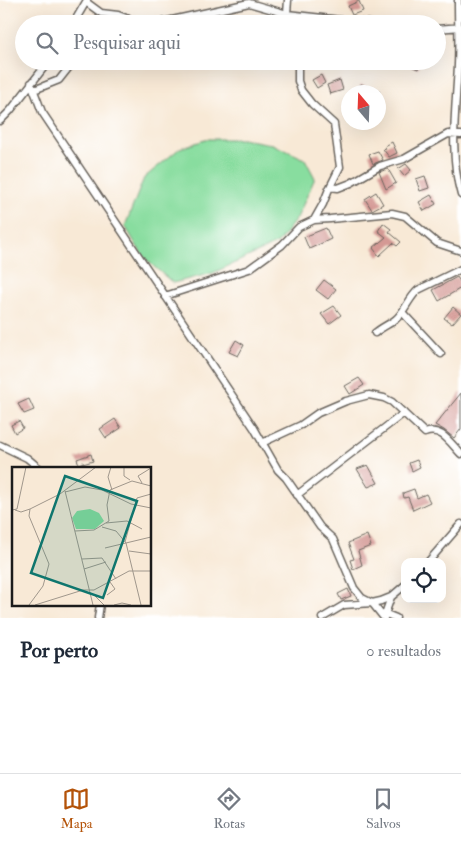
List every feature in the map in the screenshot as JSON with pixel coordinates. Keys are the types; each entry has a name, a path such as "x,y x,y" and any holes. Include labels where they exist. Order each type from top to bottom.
{"street":[{"path":"288,0 288,14"},
{"path":"458,0 460,27 456,174 461,195"},
{"path":"78,15 87,1 100,13 112,15"},
{"path":"195,15 249,3 297,15"},
{"path":"446,29 460,27"},
{"path":"0,121 42,70"},
{"path":"34,90 59,80 67,70"},
{"path":"298,70 298,81 301,90 312,104 331,120 335,128 340,167 324,204 314,220"},
{"path":"31,83 42,112 262,443 274,464 320,527 333,539 354,588 362,598 372,603 385,616 396,618"},
{"path":"330,187 338,188 351,183 380,166 404,159 448,134 458,135"},
{"path":"165,296 249,269 282,245 298,227 314,220 392,213 400,214 437,243 461,251"},
{"path":"375,334 383,326 394,321 414,293 461,269"},
{"path":"402,312 441,354"},
{"path":"262,443 301,425 318,413 369,394 384,398 404,413 425,433 433,431 441,433 461,454"},
{"path":"297,495 404,413"},
{"path":"0,445 26,458 38,467"},
{"path":"431,558 461,524"},
{"path":"322,618 344,605 372,603 391,597 401,588"},
{"path":"385,616 391,597"}],"green space":[{"path":"208,139 242,139 272,144 305,159 315,178 297,218 278,243 213,273 173,283 144,258 125,226 144,178 180,148"}],"building":[{"path":"359,1 363,11 352,15 348,6"},
{"path":"321,75 325,83 317,88 312,80"},
{"path":"340,80 341,91 330,94 327,85"},
{"path":"392,142 397,153 389,157 383,149"},
{"path":"378,151 383,160 373,164 369,154"},
{"path":"406,164 411,170 404,176 398,169"},
{"path":"388,169 396,183 386,189 379,172"},
{"path":"425,176 429,188 420,191 416,179"},
{"path":"376,192 383,204 372,210 365,199"},
{"path":"431,195 436,204 424,211 419,202"},
{"path":"383,223 391,229 389,232 401,242 397,246 393,243 379,256 373,248 386,237 378,231"},
{"path":"326,228 331,239 309,249 304,237"},
{"path":"457,277 461,283 461,288 439,301 433,290"},
{"path":"324,280 336,289 328,299 316,290"},
{"path":"334,306 341,315 329,324 321,314"},
{"path":"453,307 461,314 452,324 444,318"},
{"path":"236,340 244,345 238,356 229,352"},
{"path":"359,378 364,385 350,394 345,386"},
{"path":"461,393 461,429 454,438 435,425"},
{"path":"29,399 34,410 24,414 18,404"},
{"path":"115,419 121,428 106,438 100,429"},
{"path":"19,421 23,428 15,433 11,425"},
{"path":"91,454 93,461 79,464 77,459"},
{"path":"417,460 420,467 412,471 409,463"},
{"path":"368,465 378,483 368,487 357,469"},
{"path":"414,489 417,498 426,494 430,502 413,510 408,497 404,498 403,493"},
{"path":"367,535 371,546 358,551 362,565 353,569 350,560 354,559 348,543"},
{"path":"348,589 351,596 341,600 338,594"}]}
